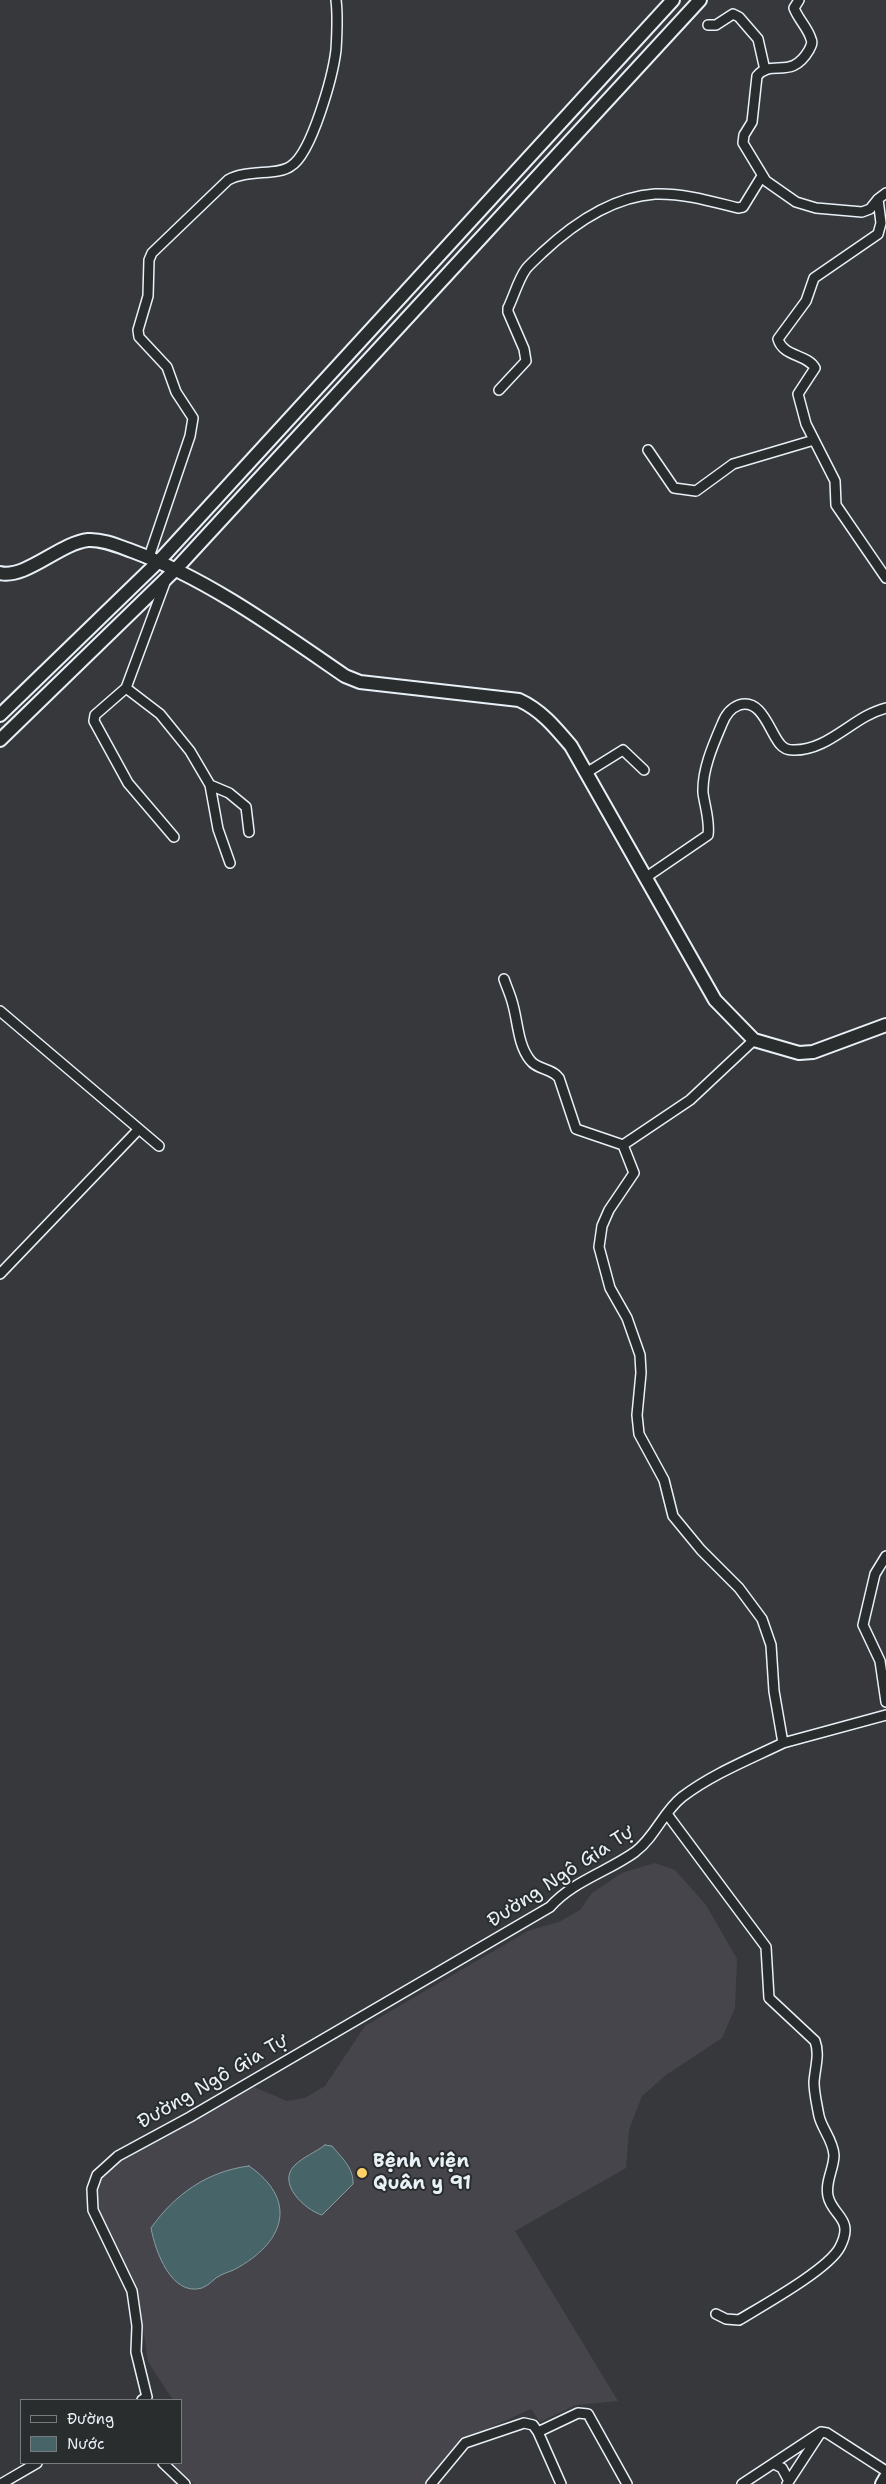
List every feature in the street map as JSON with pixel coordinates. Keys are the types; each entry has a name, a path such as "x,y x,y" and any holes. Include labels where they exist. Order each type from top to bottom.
{"street":[{"path":"154,559 190,436 193,418 176,392 167,367 139,337 138,330 148,296 149,260 152,253 228,180 245,174 289,168 304,154 321,111 335,54 336,0"},
{"path":"0,715 154,559 673,0"},
{"path":"0,740 171,573 700,0"},
{"path":"799,0 794,8 811,37 812,44 803,60 796,66 764,70 757,76 751,126 742,139 762,176 791,198 816,208 862,212 870,209 878,199 886,194"},
{"path":"708,25 716,25 732,14 739,17 760,42 764,70"},
{"path":"499,390 526,361 524,349 508,308 526,270 557,239 600,211 631,197 656,194 691,196 738,208 742,207 747,203 762,176"},
{"path":"878,199 881,224 878,234 814,278 806,301 778,339 788,352 810,363 815,368 798,394 806,424 835,481 836,505 886,578"},
{"path":"648,450 674,488 690,492 696,491 733,464 814,440"},
{"path":"0,573 17,572 73,544 89,540 106,542 154,559 171,573 199,580 344,676 360,682 519,700 528,704 549,719 571,746 715,1000 754,1040 799,1053 813,1052 886,1025"},
{"path":"171,573 126,688 95,715 94,722 128,783 174,837"},
{"path":"126,688 167,721 184,741 210,785 218,829 230,863"},
{"path":"645,878 708,835 709,828 703,793 707,766 722,722 737,705 746,703 754,707 762,714 783,748 791,750 799,750 830,739 869,714 886,708"},
{"path":"586,773 624,750 644,770"},
{"path":"210,785 229,793 246,807 249,832"},
{"path":"504,979 513,1004 518,1032 527,1055 533,1063 554,1072 559,1078 576,1129 624,1145"},
{"path":"0,1011 159,1146"},
{"path":"624,1145 690,1100 754,1040"},
{"path":"0,1274 139,1129"},
{"path":"624,1145 634,1173 609,1210 602,1226 600,1254 610,1288 627,1318 642,1364 636,1415 639,1434 664,1480 673,1516 701,1550 739,1588 765,1626 771,1645 774,1691 783,1743"},
{"path":"886,1556 875,1574 863,1625 880,1661 886,1702"},
{"name":"Đường Ngô Gia Tự","path":"144,2399 147,2397 136,2352 137,2326 132,2291 93,2210 92,2189 97,2175 118,2156 550,1907 566,1890 623,1860 638,1849 651,1837 667,1814 683,1797 718,1776 783,1743 886,1715"},
{"path":"667,1814 766,1946 769,1998 815,2041 816,2064 814,2083 819,2118 831,2142 834,2155 827,2182 828,2197 844,2218 843,2240 840,2249 819,2269 739,2320 726,2319 716,2314"},
{"path":"538,2432 578,2413 588,2414 627,2484"},
{"path":"431,2484 456,2452 471,2440 524,2423 533,2425 538,2432 561,2484"},
{"path":"788,2482 821,2432"},
{"path":"742,2484 821,2432 827,2433 886,2471"},
{"path":"1,2484 35,2464"},
{"path":"164,2464 185,2484"},
{"path":"774,2464 782,2468 788,2482"},
{"path":"882,2484 886,2477"}],"shaded area":[{"name":"Bệnh viện Quân y 91","path":"655,1863 675,1870 706,1905 737,1959 735,2008 722,2038 666,2075 642,2096 629,2130 626,2168 515,2231 618,2401 576,2405 540,2422 531,2409 461,2441 425,2484 194,2484 173,2464 182,2464 182,2399 172,2399 148,2362 139,2300 98,2208 97,2189 101,2177 113,2165 254,2087 287,2101 305,2098 325,2086 365,2026 530,1930 559,1922 580,1910 592,1893 622,1873"}],"water":[{"path":"325,2145 332,2146 346,2163 353,2178 353,2184 322,2215 301,2202 295,2195 289,2180 290,2172 295,2165"},
{"path":"249,2166 264,2179 274,2192 279,2205 280,2219 275,2232 267,2244 255,2256 237,2268 219,2276 205,2287 191,2289 182,2286 166,2270 156,2248 151,2228 171,2205 194,2186 220,2173"}],"place":[{"name":"Bệnh viện Quân y 91","path":"362,2173"}]}
